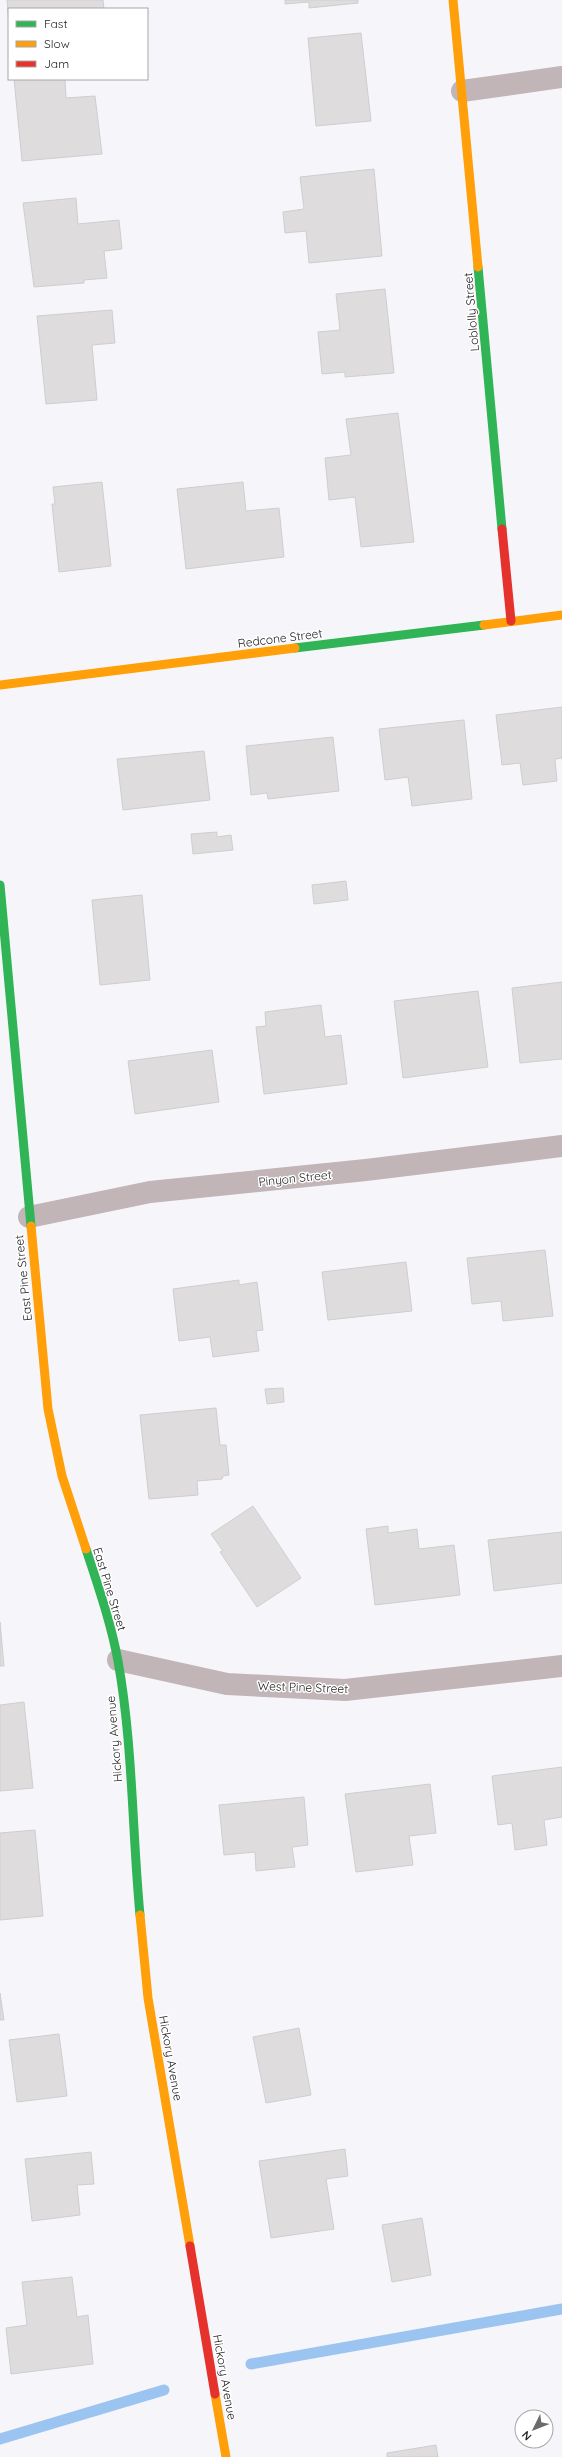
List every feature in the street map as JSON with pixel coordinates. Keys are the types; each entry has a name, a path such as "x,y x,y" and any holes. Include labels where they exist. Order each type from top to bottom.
{"street":[{"name":"Loblolly Street","path":"453,0 511,621"},
{"path":"462,91 562,77"},
{"name":"Redcone Street","path":"0,685 562,615"},
{"name":"East Pine Street","path":"0,885 29,1217 49,1417 62,1476 106,1612 118,1660"},
{"name":"Pinyon Street","path":"29,1217 150,1192 366,1170 562,1146"},
{"name":"West Pine Street","path":"118,1660 227,1684 345,1690 562,1666"},
{"name":"Hickory Avenue","path":"118,1660 128,1732 134,1856 148,1998 226,2457"}],"building":[{"path":"7,0 103,0 104,8 8,8 8,12"},
{"path":"285,0 358,0 358,3 309,8 309,2 285,4"},
{"path":"361,33 371,121 316,126 308,38"},
{"path":"14,80 65,80 66,98 95,96 102,154 22,161"},
{"path":"374,169 382,256 309,263 306,231 285,233 283,212 304,209 300,177"},
{"path":"76,198 78,224 119,220 122,249 104,251 107,278 84,280 84,283 34,287 23,203"},
{"path":"385,289 394,373 345,377 345,372 322,374 318,332 340,330 336,294"},
{"path":"112,310 115,343 92,345 97,400 46,404 37,316"},
{"path":"398,413 414,542 361,547 355,497 329,500 325,458 351,455 346,419"},
{"path":"102,482 111,566 59,572 52,504 55,504 53,487"},
{"path":"243,482 246,511 279,508 284,557 186,569 177,489"},
{"path":"562,707 562,758 555,759 557,781 523,785 520,763 502,765 496,715"},
{"path":"464,720 472,799 412,806 408,777 385,780 379,729"},
{"path":"333,737 339,791 268,799 267,793 251,795 246,746"},
{"path":"204,751 210,800 123,810 117,759"},
{"path":"217,832 217,837 231,835 233,850 193,854 191,834"},
{"path":"346,881 348,900 314,904 312,885"},
{"path":"142,895 150,980 100,985 92,900"},
{"path":"562,982 562,1059 520,1063 512,988"},
{"path":"478,991 488,1067 403,1078 394,1001"},
{"path":"321,1005 325,1037 341,1035 347,1084 264,1094 256,1027 266,1026 265,1012"},
{"path":"212,1050 219,1102 135,1114 128,1061"},
{"path":"545,1250 553,1316 503,1321 501,1301 472,1304 467,1258"},
{"path":"406,1262 412,1311 328,1320 322,1272"},
{"path":"239,1280 239,1285 257,1282 263,1330 256,1331 259,1351 213,1357 210,1337 179,1341 173,1289"},
{"path":"283,1388 284,1402 267,1404 265,1389"},
{"path":"216,1408 220,1445 226,1445 229,1475 223,1476 222,1479 197,1481 198,1495 149,1499 140,1415"},
{"path":"253,1506 301,1578 257,1607 220,1552 223,1551 211,1534"},
{"path":"388,1526 388,1533 417,1529 419,1549 454,1545 460,1595 375,1605 366,1529"},
{"path":"562,1532 562,1583 494,1591 488,1540"},
{"path":"0,1622 4,1666 0,1666"},
{"path":"24,1702 33,1788 0,1791 0,1705"},
{"path":"562,1767 562,1817 544,1820 547,1845 515,1850 512,1823 498,1825 492,1776"},
{"path":"430,1784 436,1833 409,1836 413,1865 356,1872 345,1794"},
{"path":"304,1797 308,1845 292,1847 295,1867 256,1871 255,1852 224,1855 219,1805"},
{"path":"35,1830 43,1916 0,1920 0,1833"},
{"path":"0,1993 4,2020 0,2020"},
{"path":"299,2028 311,2095 266,2103 253,2037"},
{"path":"59,2034 67,2096 17,2102 9,2040"},
{"path":"345,2149 348,2176 326,2179 334,2229 271,2238 259,2161"},
{"path":"91,2152 94,2184 77,2185 80,2215 32,2221 25,2159"},
{"path":"422,2218 431,2275 392,2282 382,2225"},
{"path":"72,2277 77,2317 88,2315 93,2364 11,2374 6,2328 27,2325 22,2282"},
{"path":"436,2445 438,2457 387,2457 387,2453"}],"waterway":[{"path":"251,2364 562,2309"},
{"path":"0,2439 164,2390"}],"traffic: fast":[{"path":"478,267 502,529"},
{"path":"295,648 484,625"},
{"path":"0,885 31,1226"},
{"path":"86,1549 112,1633 123,1692 127,1724 140,1915"}],"traffic: slow":[{"path":"453,0 478,267"},
{"path":"484,625 562,615"},
{"path":"0,685 295,648"},
{"path":"31,1226 48,1409 62,1476 86,1549"},
{"path":"140,1915 148,1998 190,2246"},
{"path":"215,2394 226,2457"}],"traffic: jam":[{"path":"502,529 511,621"},
{"path":"190,2246 215,2394"}]}
